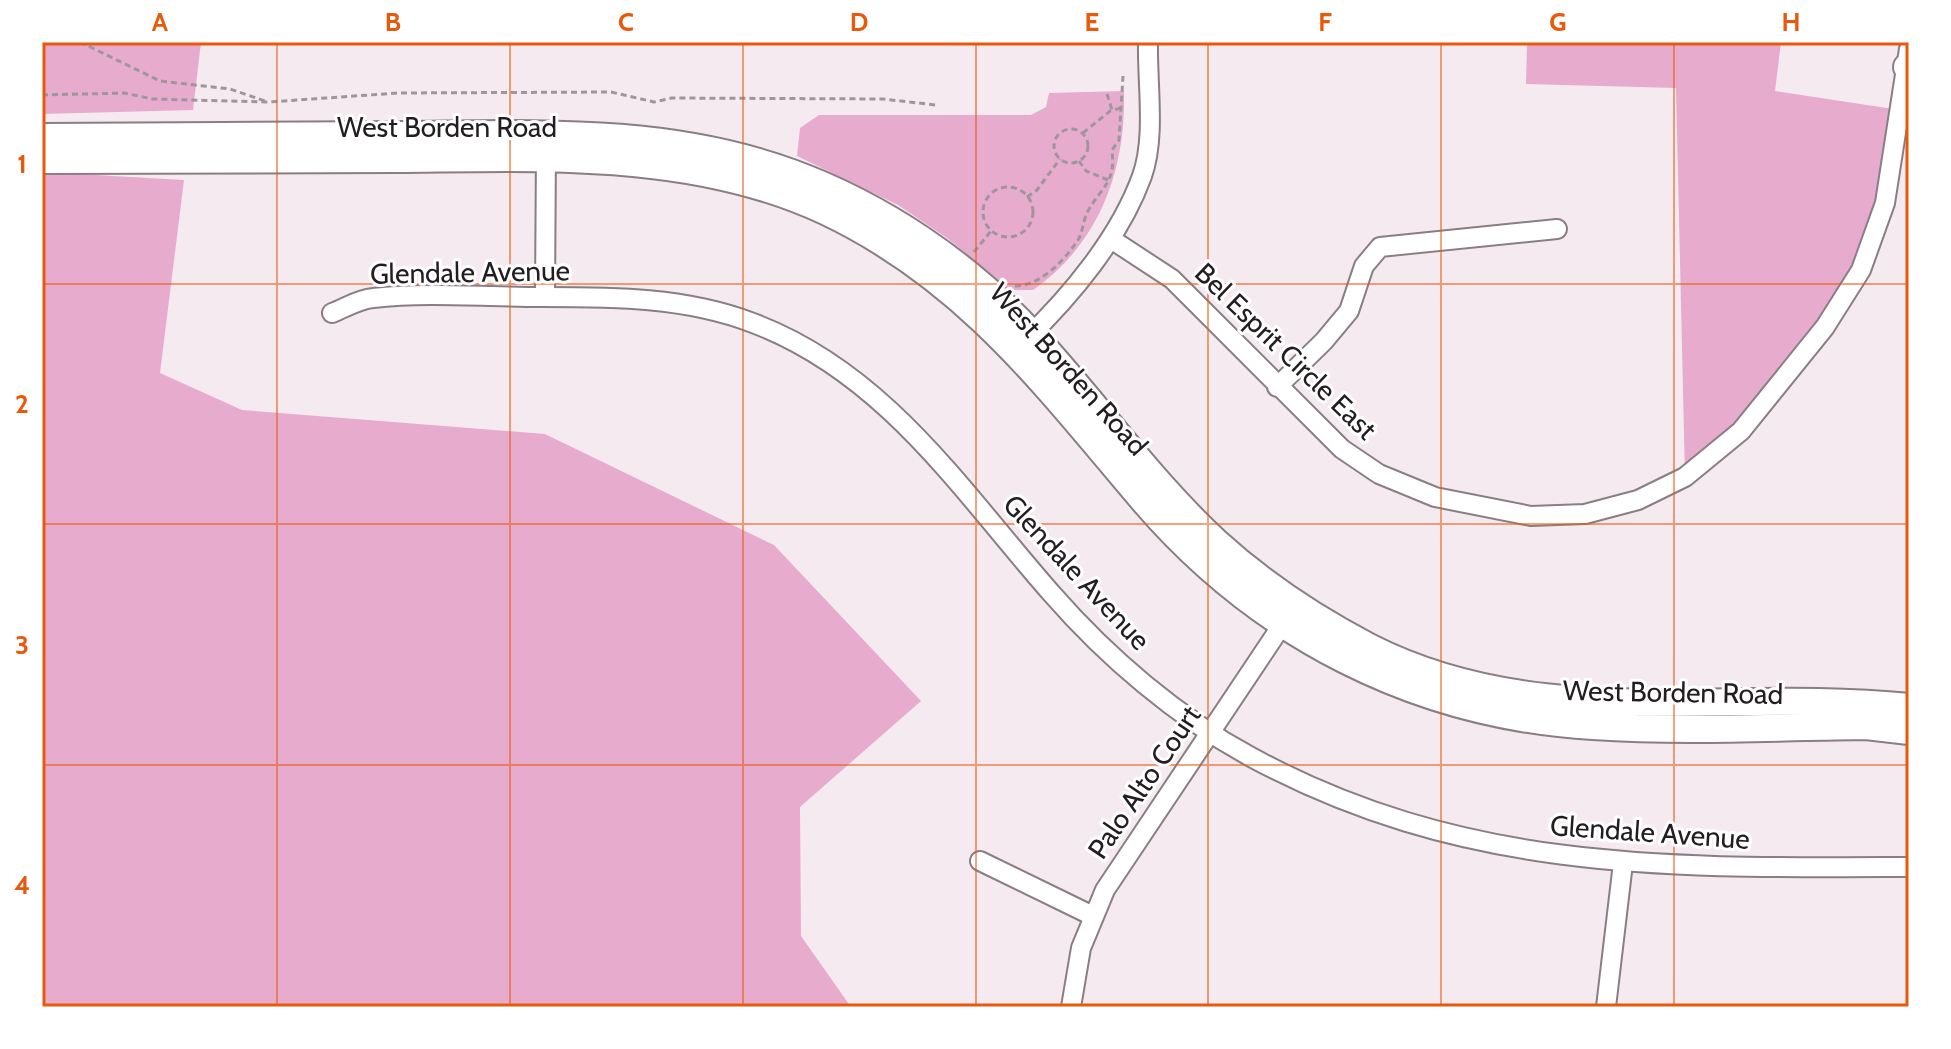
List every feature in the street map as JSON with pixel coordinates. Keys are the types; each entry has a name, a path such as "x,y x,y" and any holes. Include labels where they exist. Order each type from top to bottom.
{"main road":[{"name":"West Borden Road","path":"42,160 546,146 616,136 688,144 793,173 841,194 936,250 986,289 1023,342 1207,568 1289,614 1376,676 1479,709 1553,722 1594,726 1866,726 1909,731"},
{"name":"West Borden Road","path":"42,137 546,146"},
{"name":"West Borden Road","path":"1289,614 1372,649 1484,687 1547,698 1598,704 1769,701 1909,707"}],"street":[{"path":"1023,342 1111,239 1142,175 1147,142 1148,42"},
{"name":"Bel Esprit Circle East","path":"1111,239 1172,279 1342,449 1379,474 1435,497 1531,516 1585,514 1638,500 1685,477 1741,431 1825,327 1861,270 1885,203 1908,61"},
{"path":"545,297 546,146"},
{"path":"1277,387 1324,341 1349,311 1364,266 1380,247 1557,229"},
{"name":"Glendale Avenue","path":"332,313 369,298 645,299 711,311 763,327 840,368 880,398 914,432 1055,598 1101,646 1211,733 1324,795 1433,833 1536,853 1623,863 1721,867 1909,867"},
{"name":"Palo Alto Court","path":"1071,1007 1081,948 1105,890 1289,614"},
{"path":"980,861 1093,916"},
{"path":"1606,1007 1623,863"}],"path":[{"path":"80,42 160,81 230,89 269,102"},
{"path":"1009,284 1033,285 1081,237 1083,221 1095,198 1105,190 1115,163 1112,150 1119,140 1123,76"},
{"path":"42,95 124,93 153,99 269,102 398,93 611,92 654,102 672,98 883,99 936,105"},
{"path":"1107,94 1112,110"},
{"path":"1083,133 1112,110 1121,108"},
{"path":"1060,159 1054,147 1058,135 1070,128 1083,133 1088,147 1079,161"},
{"path":"1060,159 1079,161 1086,171 1110,180"},
{"path":"1027,197 1037,190 1060,159"},
{"path":"1010,187 1027,197 1032,214 1025,229 1008,237 991,231 983,215 990,194 1010,187"},
{"path":"974,252 991,231"},
{"path":"963,244 981,258"}],"shaded area":[{"path":"42,42 201,42 193,110 42,114"},
{"path":"1527,42 1781,42 1775,91 1900,110 1885,203 1825,327 1685,477 1676,88 1526,84"},
{"path":"1124,91 1120,149 1104,202 1076,250 1033,290 1010,290 947,238 898,205 797,156 800,128 819,115 1031,115 1046,107 1049,93"},
{"path":"42,172 184,180 160,373 242,410 545,434 774,545 921,701 800,807 801,936 851,1007 42,1007"}]}
